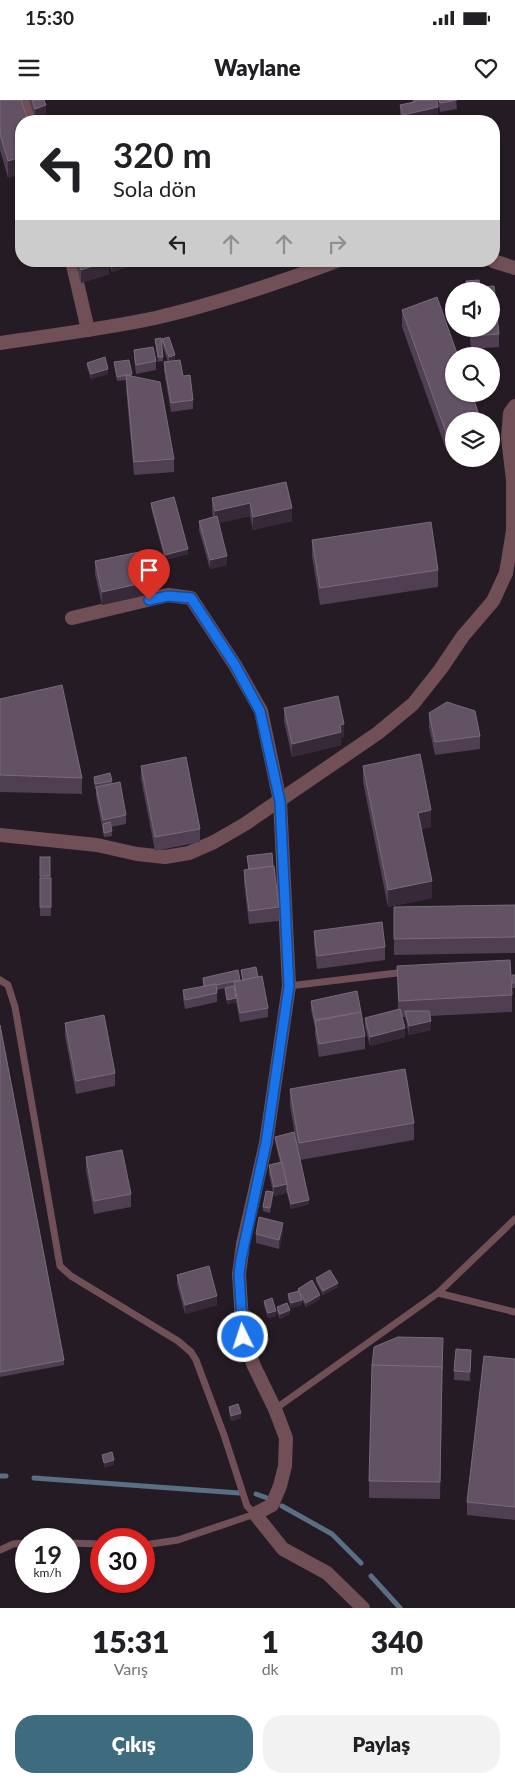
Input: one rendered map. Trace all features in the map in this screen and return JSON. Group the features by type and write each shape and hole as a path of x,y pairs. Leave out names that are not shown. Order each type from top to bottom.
{"street":[{"path":"24,100 28,115"},
{"path":"500,263 515,268"},
{"path":"73,267 88,330"},
{"path":"0,343 88,330 156,317 234,296 319,267"},
{"path":"0,835 98,845 137,854 165,857 189,854 245,824 280,801 378,733 413,704 440,670 463,636 493,601 506,573 513,531 512,480 508,438 510,413 515,406"},
{"path":"72,618 168,596 191,598 235,665 260,711 280,801 289,986 266,1143 243,1244 239,1274 243,1337 286,1438 285,1466 272,1506 255,1514 283,1549 327,1572 363,1608"}],"lane":[{"path":"289,986 413,971"},
{"path":"0,980 8,985 15,1007 60,1266 66,1272 178,1341 191,1352 196,1360 224,1435 247,1506 255,1514 178,1540 155,1543"},
{"path":"275,1409 438,1293 515,1219"},
{"path":"438,1293 515,1312"},
{"path":"0,1550 15,1544"}],"building":[{"path":"0,100 21,100 26,115 15,115 15,159 8,161 0,134"},
{"path":"32,100 44,100 46,105 35,109"},
{"path":"414,100 437,100 438,107 403,115 400,105 414,102"},
{"path":"439,100 457,100 440,103"},
{"path":"479,280 479,282 466,282"},
{"path":"437,297 445,319 445,337 451,337 455,347 445,347 445,402 475,402 478,412 445,412 445,429 402,310"},
{"path":"169,337 175,355 169,357 162,339"},
{"path":"161,338 163,357 158,357 155,339"},
{"path":"153,347 156,361 136,365 134,350"},
{"path":"105,357 108,369 91,374 87,363"},
{"path":"129,360 132,374 117,377 114,362"},
{"path":"180,360 183,376 190,375 193,400 171,403 164,362"},
{"path":"126,375 160,382 174,459 134,462"},
{"path":"286,482 292,508 253,517 250,503 215,511 212,498"},
{"path":"174,497 188,549 165,555 151,503"},
{"path":"217,516 227,556 210,560 199,521"},
{"path":"431,522 438,570 320,588 312,540"},
{"path":"149,550 156,580 102,592 95,561"},
{"path":"62,685 82,778 0,775 0,699"},
{"path":"338,696 344,724 340,725 341,732 292,744 284,708"},
{"path":"447,702 475,711 480,736 435,742 429,713"},
{"path":"420,754 431,810 418,813 432,881 388,890 363,766"},
{"path":"186,757 200,829 155,837 141,766"},
{"path":"110,773 112,781 95,784 94,777"},
{"path":"120,782 126,815 103,820 96,787"},
{"path":"110,822 112,831 104,833 103,824"},
{"path":"272,853 273,866 249,869 247,856"},
{"path":"40,857 50,857 50,876 40,876"},
{"path":"274,866 279,907 249,911 244,870"},
{"path":"40,878 51,878 51,907 40,907"},
{"path":"515,905 515,937 394,939 394,907"},
{"path":"382,922 385,947 317,956 314,931"},
{"path":"510,960 512,995 399,1001 397,966"},
{"path":"256,967 258,977 243,980 241,970"},
{"path":"238,970 240,980 204,986 203,978"},
{"path":"512,975 515,975 515,983 512,983"},
{"path":"262,976 268,1008 240,1013 234,982"},
{"path":"216,984 217,993 185,1000 183,990"},
{"path":"234,986 236,998 227,1000 225,988"},
{"path":"357,991 361,1012 315,1020 311,1001"},
{"path":"400,1009 405,1028 370,1037 365,1018"},
{"path":"405,1011 429,1011 431,1021 409,1026"},
{"path":"361,1012 365,1036 319,1044 315,1021"},
{"path":"104,1015 115,1073 76,1081 65,1023"},
{"path":"0,1025 64,1360 0,1372"},
{"path":"405,1069 414,1123 299,1143 290,1089"},
{"path":"294,1132 309,1200 291,1204 275,1137"},
{"path":"122,1150 131,1194 94,1201 86,1157"},
{"path":"282,1162 287,1184 274,1187 269,1165"},
{"path":"266,1191 273,1192 270,1208 263,1207"},
{"path":"259,1217 283,1223 279,1240 256,1234"},
{"path":"209,1266 217,1296 185,1305 177,1275"},
{"path":"330,1270 338,1283 323,1291 316,1278"},
{"path":"312,1280 320,1295 306,1303 298,1289"},
{"path":"299,1291 302,1300 291,1303 288,1294"},
{"path":"272,1298 276,1311 268,1313 264,1301"},
{"path":"287,1303 290,1310 280,1314 277,1307"},
{"path":"398,1337 443,1338 442,1370 442,1367 372,1365 374,1347"},
{"path":"456,1349 471,1350 470,1372 454,1371"},
{"path":"484,1356 515,1359 515,1507 467,1502"},
{"path":"372,1365 442,1367 440,1482 369,1481"},
{"path":"238,1404 241,1413 231,1416 229,1407"},
{"path":"112,1452 114,1460 104,1463 102,1455"}],"waterway":[{"path":"0,1476 6,1476"},
{"path":"34,1478 239,1493"},
{"path":"256,1494 270,1499"},
{"path":"282,1506 332,1534 361,1563"},
{"path":"371,1576 400,1608"}],"route":[{"path":"149,600 168,596 191,598 235,665 260,711 280,801 289,986 266,1143 253,1207 243,1244 239,1274 243,1337"}]}
